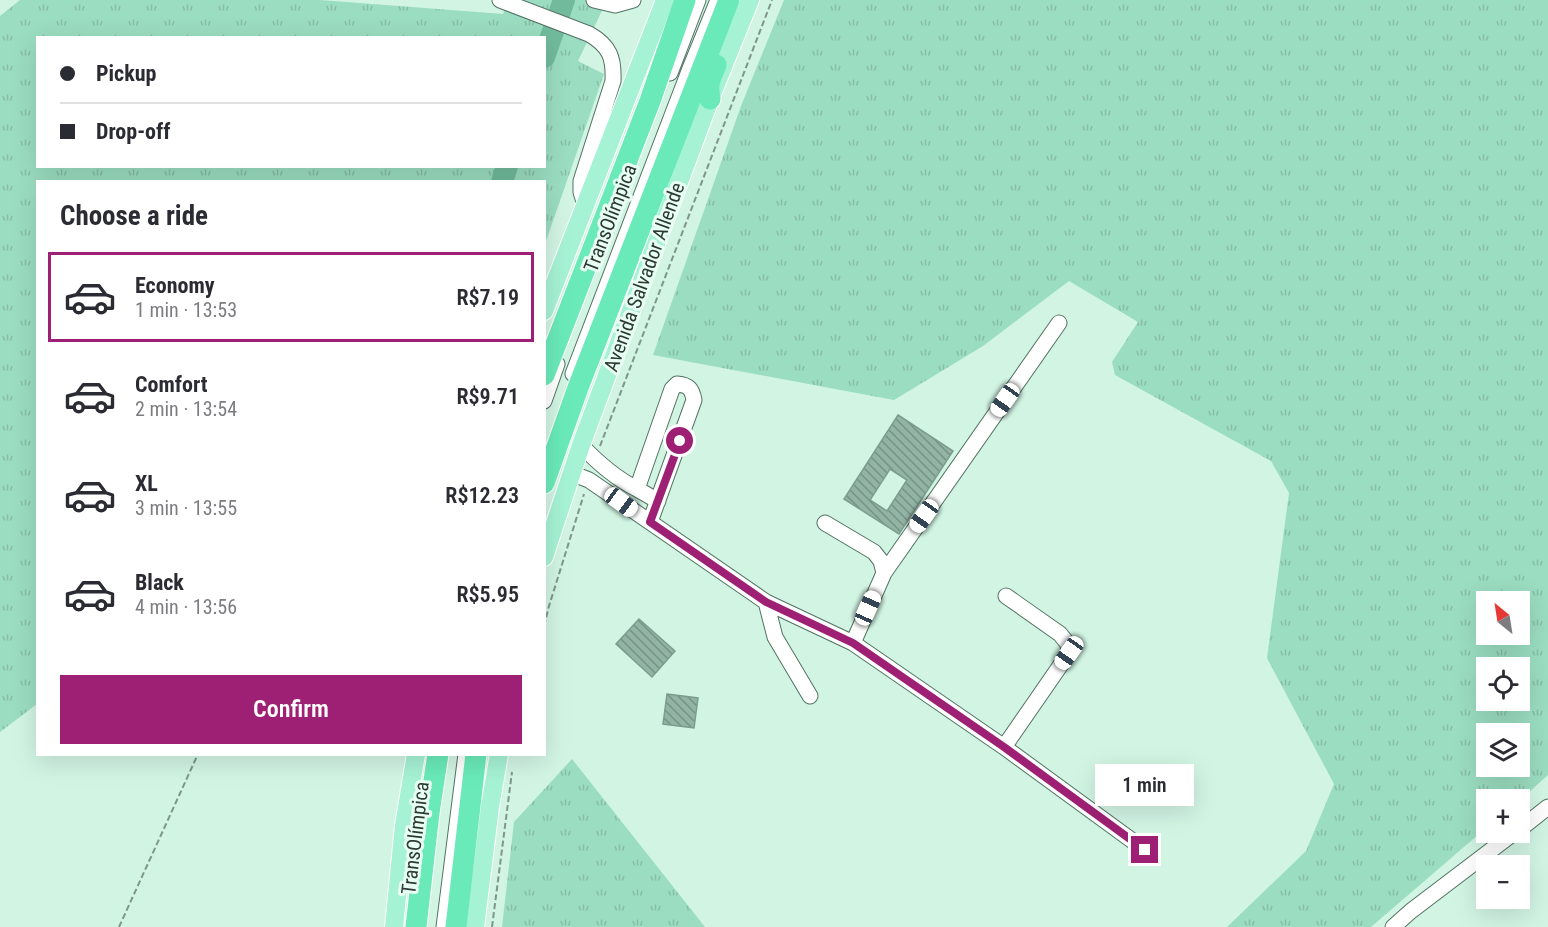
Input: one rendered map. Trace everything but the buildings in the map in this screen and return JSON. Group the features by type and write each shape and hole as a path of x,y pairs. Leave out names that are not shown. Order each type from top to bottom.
{"highway":[{"path":"546,370 650,101 685,0"},
{"name":"Avenida Salvador Allende","path":"546,477 579,385 729,0"},
{"path":"710,99 709,82 742,0"},
{"path":"416,927 438,756"},
{"path":"456,927 472,758"},
{"path":"468,927 479,780 472,758"},
{"path":"404,927 422,823 429,813"}],"main road":[{"path":"546,306 665,0"},
{"name":"Avenida Salvador Allende","path":"546,551 581,446 710,99 750,0"},
{"path":"394,927 404,825 416,756"},
{"path":"475,927 499,756"}],"street":[{"path":"500,0 594,37 602,42 611,57 613,81 581,181 581,192 585,205"},
{"path":"601,2 615,5 633,0"},
{"name":"TransOlímpica","path":"546,395 698,0"},
{"name":"TransOlímpica","path":"546,447 583,344 718,0"},
{"path":"853,643 884,573 1059,322"},
{"path":"637,489 672,389 677,384 686,384 693,392 694,400 650,522"},
{"path":"581,446 597,463 658,501"},
{"path":"571,473 589,480 766,602 853,643 1004,747 1145,850"},
{"path":"825,523 874,552 882,561 884,573"},
{"path":"1004,747 1069,653 1068,644 1060,634 1006,596"},
{"path":"766,602 775,637 810,696"},
{"name":"TransOlímpica","path":"425,927 448,756"},
{"name":"TransOlímpica","path":"444,927 450,872 472,758"},
{"path":"1530,821 1548,807"},
{"path":"1392,927 1501,843"}],"path":[{"path":"597,463 602,442 772,0"},
{"path":"546,618 589,480"},
{"path":"119,927 197,756"},
{"path":"492,927 513,766"}],"green space":[{"path":"20,0 320,0 503,14 508,0 607,0 578,61 604,74 546,241 546,180 36,180 36,705 0,732 0,16"},
{"path":"784,0 1548,0 1548,775 1530,791 1530,789 1476,789 1476,837 1371,927 1227,927 1306,851 1334,784 1267,658 1289,493 1271,461 1115,375 1112,362 1138,322 1069,281 983,346 894,400 653,355 741,106"},
{"path":"572,759 705,927 502,927 514,822"}],"waterway":[{"path":"546,51 564,0"},
{"path":"503,180 506,168"}],"route":[{"path":"680,441 650,522 766,602 853,643 1004,747 1145,850"}]}
